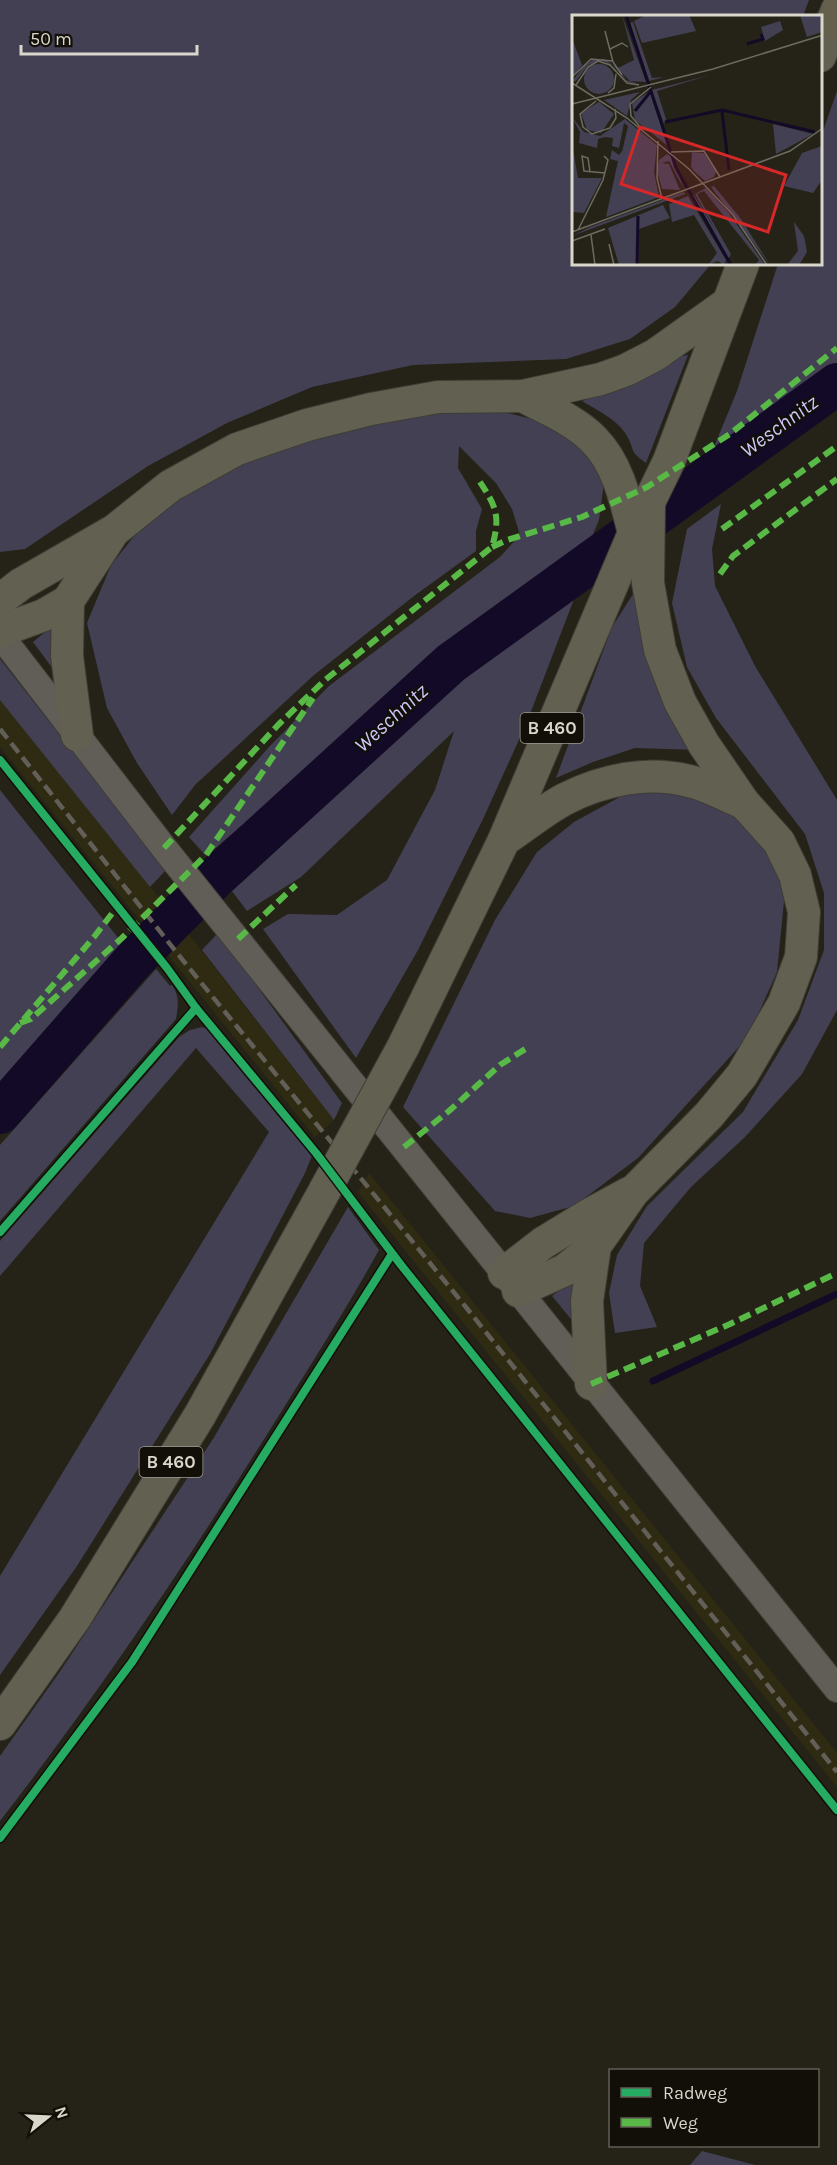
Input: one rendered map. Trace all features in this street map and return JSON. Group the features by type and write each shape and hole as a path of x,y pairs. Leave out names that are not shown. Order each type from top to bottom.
{"main road":[{"path":"822,51 836,15"},
{"name":"B 460","path":"0,1724 75,1618 194,1425 403,1047 504,840 600,615 634,534 636,497 669,461 742,266"},
{"path":"0,600 21,584 115,530 170,486 237,449 307,425 371,409 438,397 523,396 601,379 626,370 655,355 729,303"},
{"path":"511,1282 566,1270 595,1246 633,1192 709,1115 742,1075 784,1003 801,957 804,912 795,875 779,842 744,803 703,743 680,702 660,650 636,497 595,440 578,426 523,396"},
{"path":"0,633 44,615 68,601 115,530"},
{"path":"68,601 68,656 77,735"},
{"path":"504,840 564,799 601,784 633,777 662,776 690,781 744,803"},
{"path":"511,1282 543,1243 592,1213 633,1192"},
{"path":"591,1384 587,1301 595,1246"}],"street":[{"path":"0,633 181,868 837,1689"}],"shaded area":[{"path":"0,0 809,0 803,15 572,15 572,266 709,266 675,307 630,339 566,359 413,365 312,387 227,423 148,466 25,549 0,552"},
{"path":"837,91 837,369 707,464 737,391 777,266 822,266 822,134"},
{"path":"688,355 646,463 634,453 627,436 618,425 582,401 615,389 670,358"},
{"path":"484,407 551,424 586,441 605,475 599,520 583,558 538,582 423,672 206,856 189,837 269,747 329,686 500,557 520,535 512,509 496,483 459,446 458,468 482,509 476,531 476,551 414,596 314,675 195,785 172,815 137,763 107,708 87,623 111,565 155,510 255,457 331,424"},
{"path":"721,504 712,549 715,586 755,666 837,800 837,1010 802,1074 745,1137 691,1187 644,1243 640,1286 657,1327 615,1333 609,1293 617,1255 647,1206 743,1112 798,1020 824,950 824,893 805,834 716,718 687,667 672,603 687,529"},
{"path":"635,591 699,750 635,748 593,762 556,778 612,627"},
{"path":"574,599 527,722 483,819 418,950 356,1058 263,929 288,914 337,915 387,880 435,790 454,731 301,877 247,911 232,891 429,706 487,660"},
{"path":"56,623 53,669 33,642"},
{"path":"0,659 166,870 150,887 0,700"},
{"path":"0,700 334,1120 315,1137 0,747"},
{"path":"675,785 732,808 764,847 785,891 777,972 748,1037 638,1158 574,1206 530,1218 495,1211 403,1107 495,920 537,852 574,822 629,792"},
{"path":"0,790 127,949 0,1095"},
{"path":"218,933 342,1103 334,1120 202,950"},
{"path":"156,969 170,986 172,985 176,994 178,1006 176,1019 0,1221 0,1145"},
{"path":"202,1027 215,1032 313,1153 305,1173 210,1354 77,1566 0,1675 0,1576 269,1132 196,1048 0,1276 0,1241 179,1037 190,1030"},
{"path":"369,1173 837,1753 837,1787 358,1192"},
{"path":"348,1207 379,1250 366,1274 266,1436 171,1583 70,1727 0,1821 0,1756 61,1670 213,1439"},
{"path":"581,1274 580,1330 552,1296"},
{"path":"702,2151 755,2165 690,2165"}],"waterway":[{"name":"Weschnitz","path":"0,1113 133,961 215,878 451,663 837,384"},
{"path":"653,1381 837,1294"}],"railway":[{"path":"0,729 181,958 465,1306 837,1772"}],"marked path":[{"path":"492,547 507,540 582,517 647,487 730,434 837,348"},
{"path":"722,529 837,446"},
{"path":"164,848 279,724 325,680 492,547 496,527 495,511 478,479"},
{"path":"720,574 733,556 837,479"},
{"path":"20,1023 31,1019 122,938 206,855 313,698"},
{"path":"238,939 296,885"},
{"path":"0,1047 117,907"},
{"path":"404,1147 449,1111 500,1065 530,1046"},
{"path":"591,1384 730,1324 837,1273"}],"cycle path":[{"path":"0,760 167,968 196,1008 316,1153 401,1265 837,1810"},
{"path":"0,1232 196,1008"},
{"path":"0,1838 132,1662 392,1254"}]}
